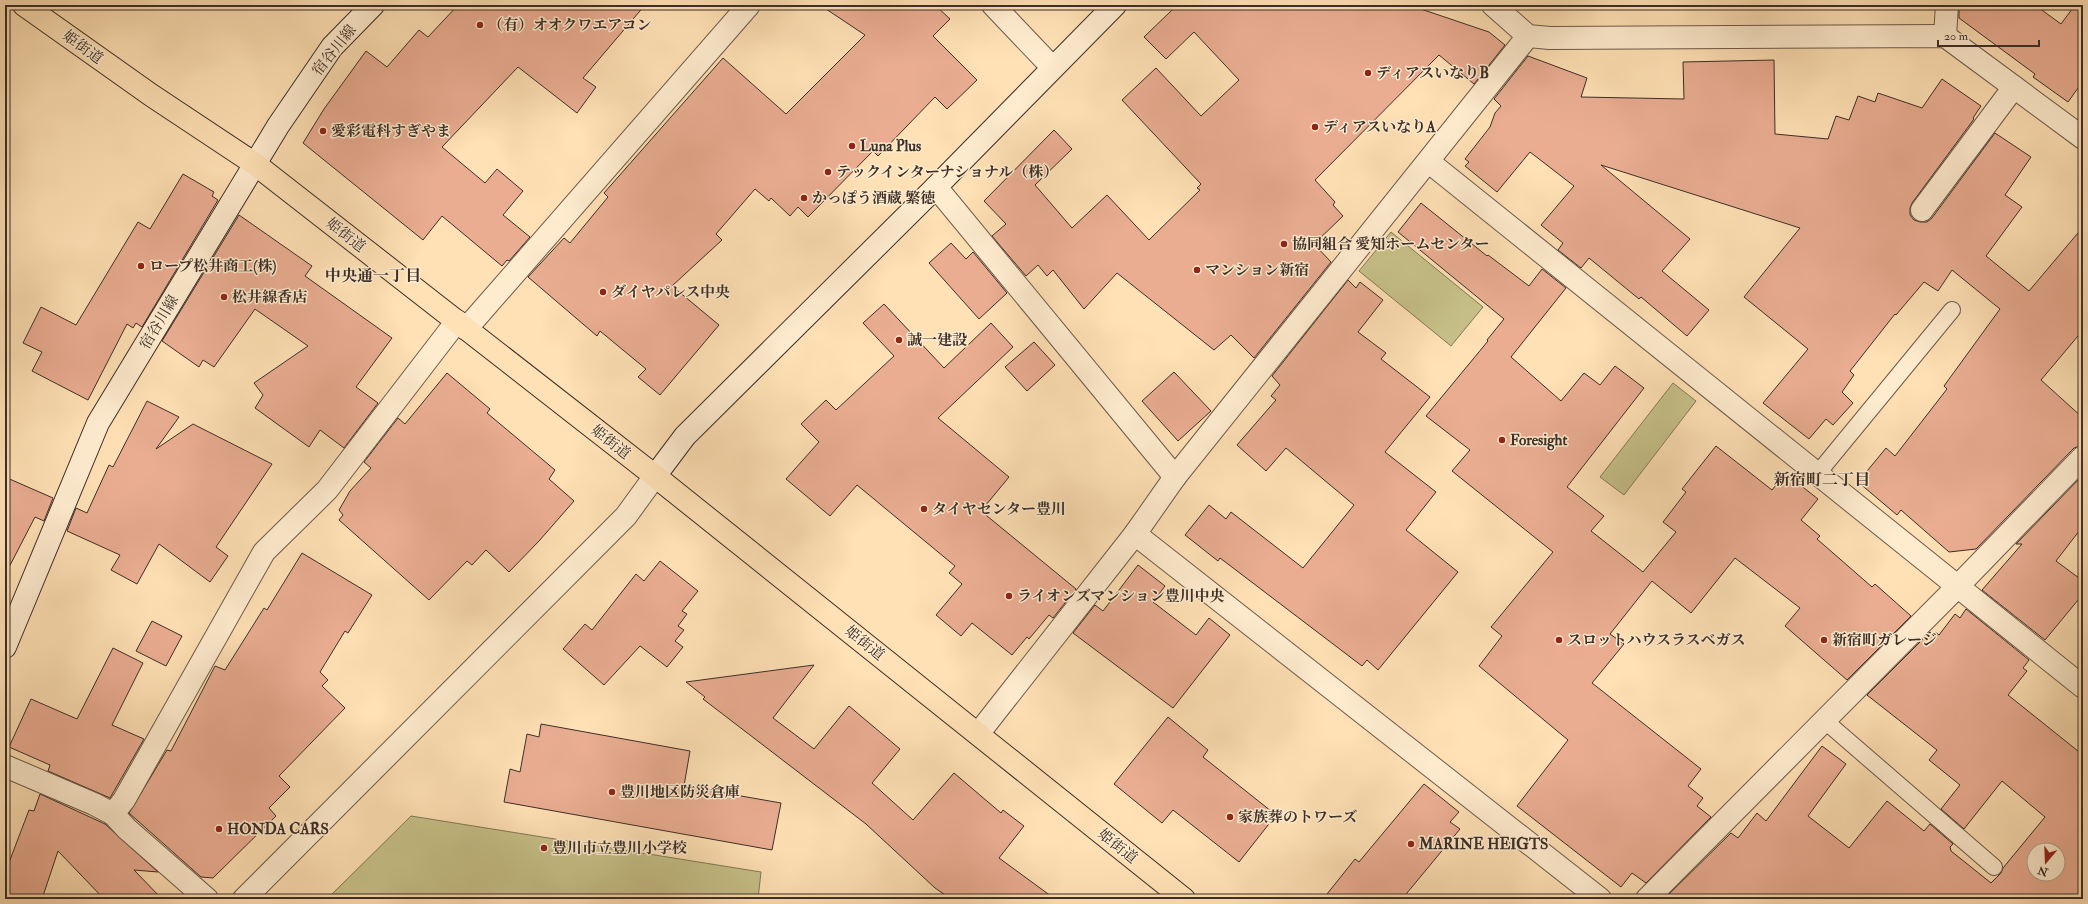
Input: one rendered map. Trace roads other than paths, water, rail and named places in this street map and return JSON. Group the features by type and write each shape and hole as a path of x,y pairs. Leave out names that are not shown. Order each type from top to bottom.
{"main road":[{"name":"姫街道","path":"24,5 151,95 255,164 655,476 1184,899"}],"street":[{"name":"宿谷川線","path":"5,646 98,424 278,126 332,47 373,5"},
{"path":"113,814 124,800 264,552 327,490 461,325 749,5"},
{"path":"993,5 1052,67"},
{"path":"244,899 626,516 685,436 936,187 1052,67 1115,5"},
{"path":"1493,5 1528,36 1550,38 1945,36 2083,138"},
{"path":"1945,36 1947,5"},
{"path":"978,734 1135,534 1176,478 1528,36"},
{"path":"1922,210 2014,87"},
{"path":"1429,162 2083,687"},
{"path":"936,187 1176,478"},
{"path":"1647,899 1957,587 2083,457"},
{"path":"1135,534 1600,899"},
{"path":"5,766 94,804 113,814 127,829 207,899"}],"lane":[{"path":"1818,473 1952,310"},
{"path":"1824,720 1994,867"}],"place":[{"name":"（有）オオクワエアコン","path":"480,25"},
{"name":"ディアスいなりB","path":"1368,73"},
{"name":"ディアスいなりA","path":"1315,127"},
{"name":"愛彩電科すぎやま","path":"323,131"},
{"name":"Luna Plus","path":"852,146"},
{"name":"テックインターナショナル（株）","path":"828,172"},
{"name":"かっぽう酒蔵 繁徳","path":"804,198"},
{"name":"協同組合 愛知ホームセンター","path":"1284,244"},
{"name":"ロープ松井商工(株)","path":"141,266"},
{"name":"マンション新宿","path":"1197,270"},
{"name":"ダイヤパレス中央","path":"603,292"},
{"name":"松井線香店","path":"224,297"},
{"name":"誠一建設","path":"899,340"},
{"name":"Foresight","path":"1502,440"},
{"name":"タイヤセンター豊川","path":"924,509"},
{"name":"ライオンズマンション豊川中央","path":"1009,596"},
{"name":"スロットハウスラスベガス","path":"1559,640"},
{"name":"新宿町ガレージ","path":"1824,640"},
{"name":"豊川地区防災倉庫","path":"612,792"},
{"name":"家族葬のトワーズ","path":"1230,817"},
{"name":"HONDA CARS","path":"219,829"},
{"name":"MARINE HEIGTS","path":"1411,844"},
{"name":"豊川市立豊川小学校","path":"544,848"}],"district":[{"name":"中央通一丁目","path":"373,275"},
{"name":"新宿町二丁目","path":"1822,479"}]}
